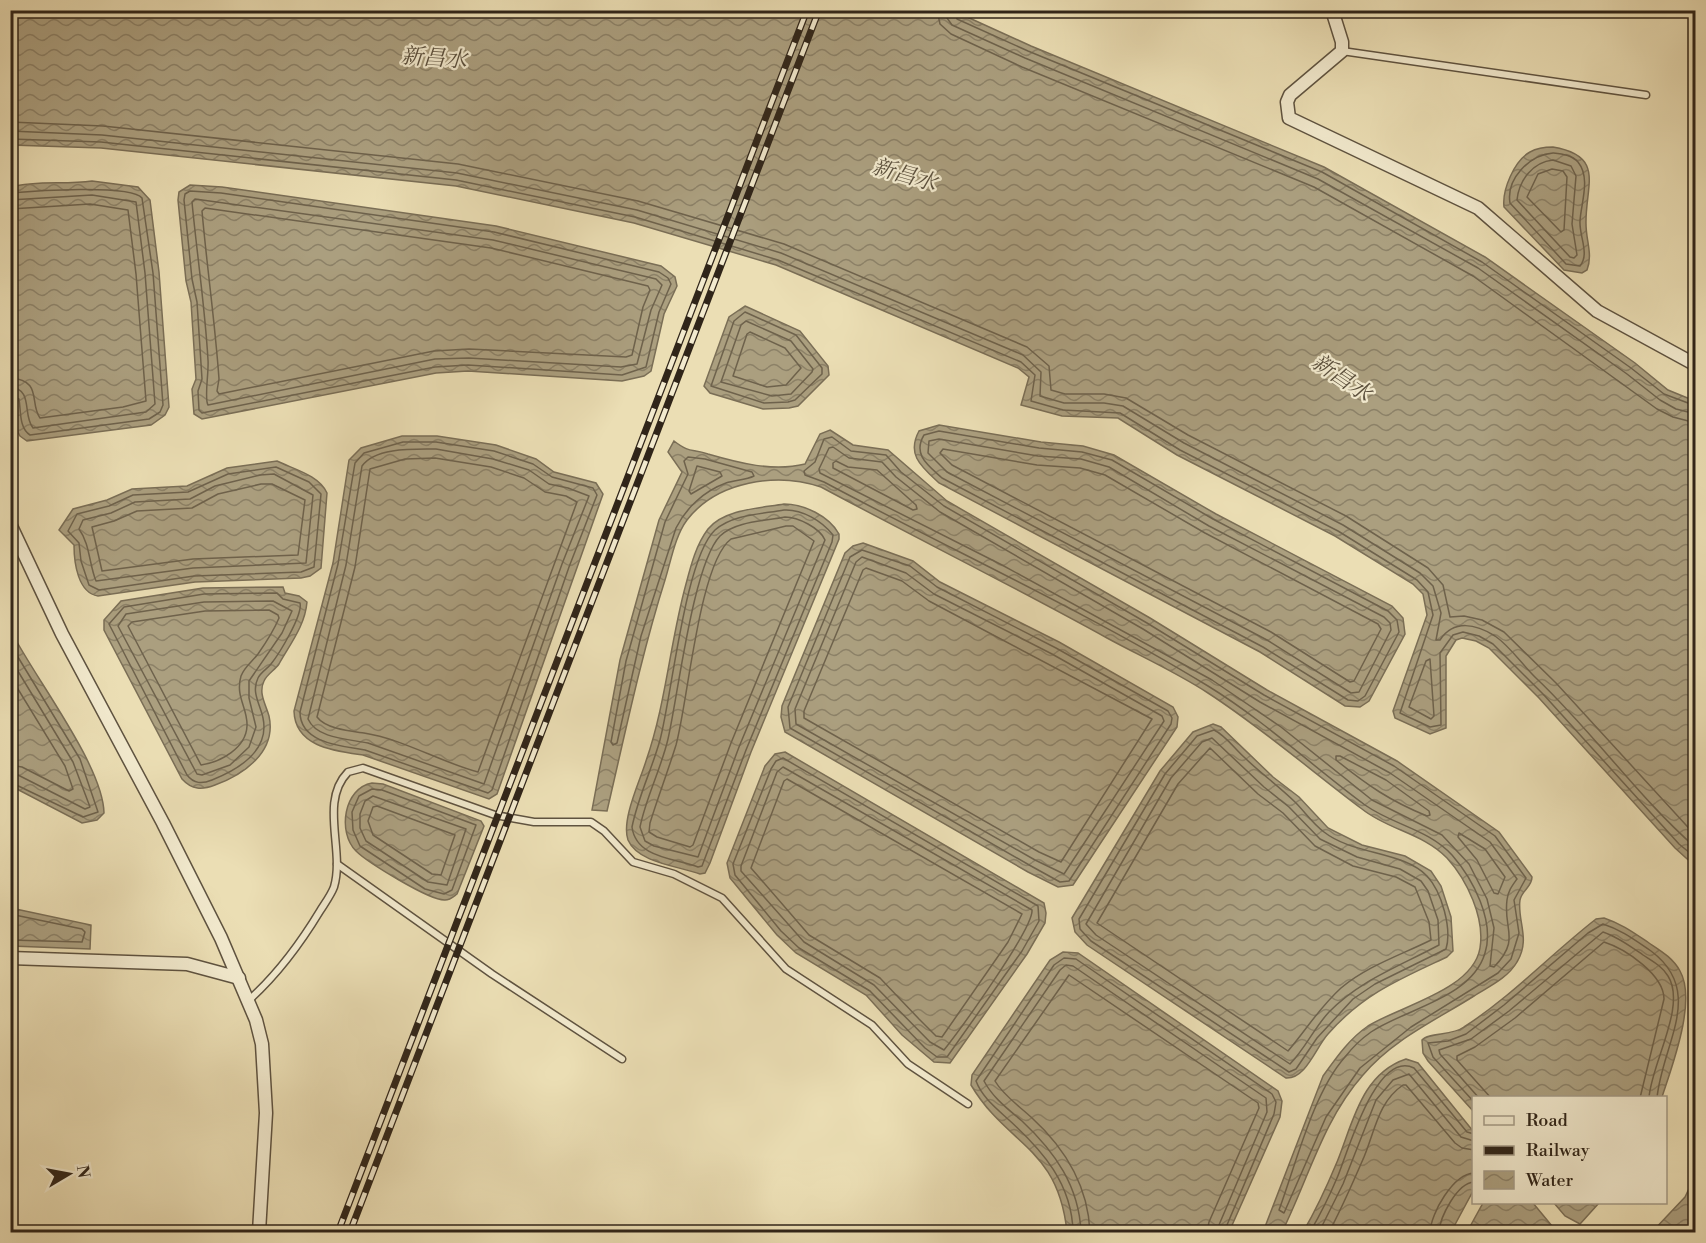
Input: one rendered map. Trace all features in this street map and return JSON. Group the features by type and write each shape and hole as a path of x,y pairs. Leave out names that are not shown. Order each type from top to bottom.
{"street":[{"path":"1332,10 1342,42 1341,51 1290,96 1287,102 1289,118 1479,209 1597,311 1695,365"},
{"path":"10,525 62,634 163,823 249,1000 262,1044 265,1075 265,1149 259,1233"},
{"path":"10,958 187,964 239,978"}],"lane":[{"path":"1341,51 1646,95"},
{"path":"249,1000 271,980 304,937 333,889 337,864 335,794 341,780 353,770 379,772 495,815 534,822 591,822 604,831 633,862 674,874 722,898 786,969 864,1019 909,1064 968,1104"},
{"path":"337,864 492,974 622,1059"}],"water":[{"name":"新昌水","path":"11,11 954,11 1031,46 1324,167 1485,257 1635,363 1668,390 1695,401 1695,866 1675,848 1539,698 1489,648 1476,641 1462,638 1456,640 1446,656 1446,728 1430,734 1395,718 1393,711 1427,615 1423,594 1413,584 1335,536 1177,455 1118,418 1062,416 1021,405 1029,377 1018,368 776,265 634,223 456,186 101,148 11,145"},
{"path":"1553,147 1570,151 1580,157 1589,175 1586,224 1589,264 1587,270 1582,273 1564,270 1504,207 1507,184 1519,162 1533,151"},
{"path":"92,181 138,187 150,200 159,272 169,407 165,415 151,425 27,441 20,436 15,421 12,393 9,318 11,187"},
{"path":"190,185 222,187 496,226 661,266 675,277 677,286 664,314 651,371 644,376 622,381 468,371 436,373 202,419 194,414 192,389 196,379 191,302 186,281 178,200 179,192"},
{"path":"745,306 800,331 828,366 829,375 798,406 763,409 710,393 704,386 729,317"},
{"path":"939,425 1041,442 1083,446 1114,455 1216,514 1392,606 1403,618 1405,634 1369,701 1360,707 1345,706 1260,652 939,483 922,466 914,447 919,431"},
{"path":"830,430 853,445 888,450 947,501 1150,618 1267,690 1397,761 1499,832 1532,877 1520,900 1523,946 1513,968 1497,982 1401,1041 1387,1051 1363,1075 1337,1111 1282,1232 1263,1232 1323,1076 1361,1031 1450,986 1464,975 1474,963 1480,948 1480,924 1468,888 1447,858 1438,850 1372,816 1248,720 1196,685 821,487 786,480 749,483 714,496 687,520 679,533 648,637 607,811 592,810 620,660 659,520 682,472 668,452 674,441 688,449 744,463 781,467 805,464 820,434"},
{"path":"402,436 437,436 496,445 536,459 554,472 596,483 603,494 497,794 489,799 363,755 341,752 318,745 301,732 296,723 294,711 333,563 349,460 361,448"},
{"path":"277,461 312,477 327,493 321,568 310,576 195,582 98,596 91,594 82,583 76,568 74,545 59,530 73,509 107,500 132,489 187,486 227,468"},
{"path":"784,504 800,506 815,512 835,528 839,539 751,752 705,873 700,874 660,863 640,854 633,848 628,840 627,822 632,800 653,739 694,555 708,529 723,517 733,513"},
{"path":"863,543 913,561 940,582 1059,642 1173,707 1178,717 1177,727 1073,885 1058,887 1028,872 785,732 781,717 782,706 845,553 853,546"},
{"path":"283,587 285,593 299,596 307,602 306,611 296,634 279,664 262,685 262,694 269,716 268,741 256,760 226,781 206,788 190,785 182,779 104,630 104,620 121,601 203,588"},
{"path":"11,631 66,721 92,771 101,793 104,813 97,820 82,823 11,786"},
{"path":"1213,724 1221,727 1273,777 1299,797 1328,828 1362,845 1405,856 1431,871 1441,886 1451,917 1453,951 1447,957 1383,989 1355,1008 1328,1034 1305,1068 1293,1077 1286,1078 1087,945 1075,932 1072,918 1160,771 1193,732"},
{"path":"785,752 1044,903 1045,923 1027,954 950,1063 934,1062 902,1035 866,995 796,953 777,935 730,878 727,863 765,766 775,754"},
{"path":"372,783 383,784 481,821 484,826 457,894 453,897 447,900 437,899 413,888 362,856 350,843 345,822 346,812 355,793"},
{"path":"11,908 91,925 90,949 11,946"},
{"path":"1604,918 1617,923 1666,955 1677,966 1685,984 1686,999 1681,1034 1662,1096 1472,1096 1472,1110 1428,1061 1423,1053 1422,1040 1459,1030 1482,1015 1596,919"},
{"path":"1063,952 1078,953 1278,1091 1282,1101 1280,1117 1229,1232 1067,1232 1062,1203 1053,1181 1042,1164 1000,1122 971,1085 972,1075 1050,960"},
{"path":"1406,1059 1418,1063 1472,1130 1472,1193 1451,1232 1303,1232 1325,1189 1361,1102 1378,1076 1391,1066"},
{"path":"1695,1176 1695,1228 1690,1232 1652,1232 1685,1197"},
{"path":"1482,1204 1534,1204 1557,1232 1467,1232"},
{"path":"1555,1204 1598,1204 1580,1224 1565,1216"}],"railway":[{"path":"338,1232 807,10"},
{"path":"350,1232 819,10"}]}
